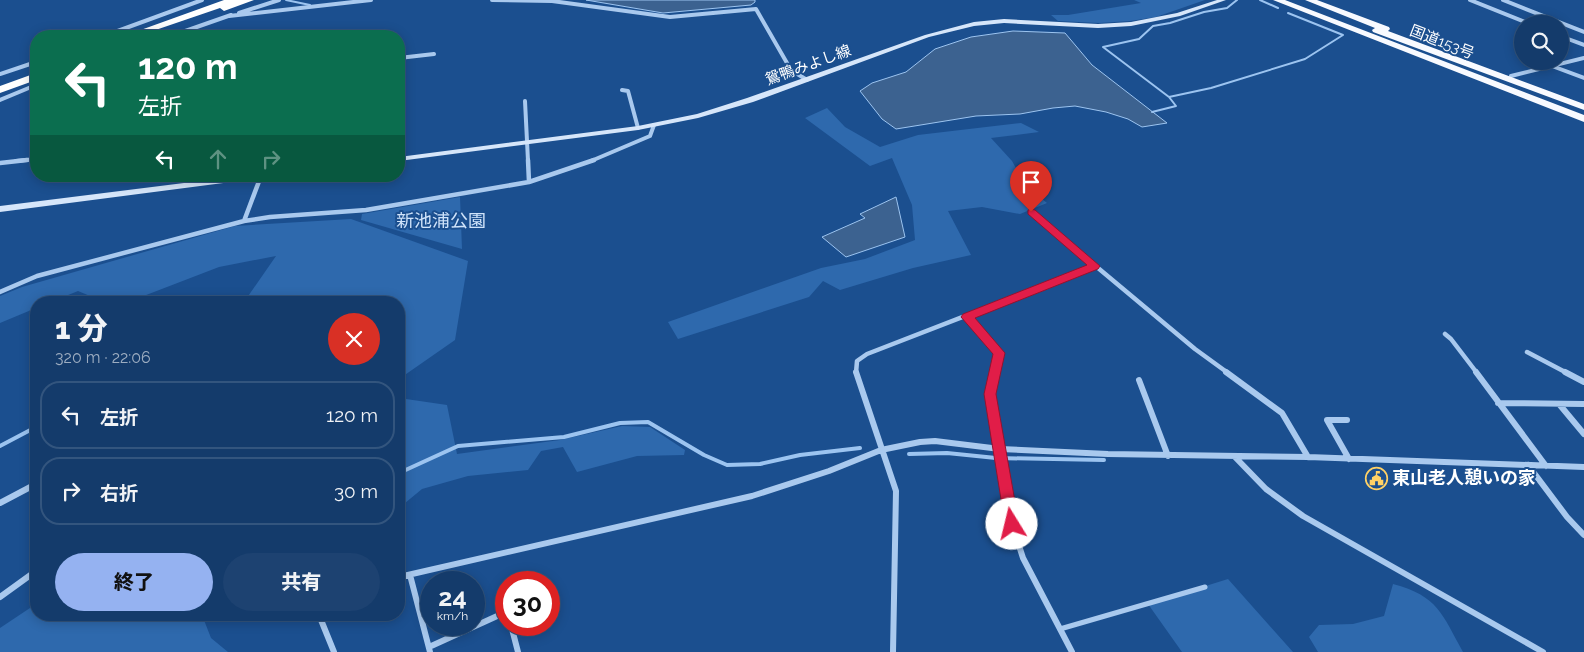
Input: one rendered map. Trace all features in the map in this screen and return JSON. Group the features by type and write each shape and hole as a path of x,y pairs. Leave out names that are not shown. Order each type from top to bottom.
{"highway":[{"path":"146,30 233,0"},
{"path":"163,30 249,0"},
{"path":"1278,0 1584,118"},
{"name":"国道153号","path":"1289,0 1584,106"},
{"name":"国道153号","path":"1298,0 1584,112"},
{"path":"1309,0 1584,102"},
{"path":"0,83 30,72"},
{"path":"0,90 30,78"}],"main road":[{"name":"鴛鴨みよし線","path":"405,158 654,125 725,108 927,36 974,24 1012,21 1098,26 1131,24 1178,15 1223,0"},
{"path":"0,209 214,182"}],"street":[{"path":"120,30 202,0"},
{"path":"188,30 279,0"},
{"path":"229,16 371,0"},
{"path":"492,0 552,1 670,17 756,9 791,70 807,80"},
{"path":"1470,0 1514,18"},
{"path":"1503,0 1584,32"},
{"path":"1569,39 1584,45"},
{"path":"405,57 434,54"},
{"path":"1569,62 1584,58"},
{"path":"0,74 30,64"},
{"path":"1511,76 1536,70"},
{"path":"1563,70 1584,78"},
{"path":"0,100 30,88"},
{"path":"622,90 628,91 638,128"},
{"path":"525,101 529,182"},
{"path":"0,292 37,276 244,222 270,217 366,210 529,182 580,166 650,136 654,125"},
{"path":"0,163 30,160"},
{"path":"244,222 259,182"},
{"path":"1031,212 1195,350 1282,413 1308,457"},
{"path":"893,652 896,490 855,370 857,361 867,354 967,317 1094,266"},
{"path":"967,317 999,353 990,394 1012,524 1023,558 1072,652"},
{"path":"1446,334 1546,466"},
{"path":"1527,352 1584,382"},
{"path":"1139,380 1168,456"},
{"path":"1498,403 1584,404"},
{"path":"1559,404 1584,434"},
{"path":"1347,420 1327,420 1348,459"},
{"path":"405,576 752,496 829,471 881,450 920,442 1000,449 1168,456 1235,458 1308,457 1584,467"},
{"path":"1235,458 1248,474 1282,500 1333,534 1543,652"},
{"path":"1528,465 1567,517 1584,535"},
{"path":"0,503 30,487"},
{"path":"0,597 30,575"},
{"path":"410,575 429,650 495,617"},
{"path":"1060,629 1204,587"},
{"path":"321,621 334,652"},
{"path":"514,636 518,652"}],"green space":[{"path":"1134,0 1205,0 1156,17 1130,21 1099,23 1058,21 1051,15 1068,15 1141,3"},
{"path":"827,108 845,127 880,147 918,135 1021,123 1039,132 991,138 1012,161 1026,186 1047,203 1020,214 982,207 948,211 971,255 913,268 840,290 823,281 809,297 678,339 668,322 821,268 865,259 915,240 912,205 892,158 870,166 805,118"},
{"name":"新池浦公園","path":"460,197 462,249 361,220 362,214"},
{"path":"351,219 468,261 455,340 405,375 405,296 248,296 276,256 219,267 144,296 90,296 78,291 66,296 30,296 30,310 0,323 0,296 22,287 235,226"},
{"path":"405,398 447,405 457,454 560,440 622,426 650,427 685,450 684,455 637,456 577,472 563,447 541,451 528,470 468,476 422,489 405,503"},
{"path":"1228,579 1293,652 1182,652 1148,604"},
{"path":"1393,584 1420,594 1437,608 1450,627 1463,652 1318,652 1309,637 1319,625 1353,624 1384,616"},
{"path":"30,608 30,621 204,621 211,638 228,652 0,652 0,628"}],"shaded area":[{"path":"586,0 755,0 755,2 751,5 663,13"},
{"path":"1013,31 1065,33 1092,65 1167,123 1142,127 1128,119 1106,112 1075,106 1020,114 976,116 896,129 882,119 860,91 872,83 906,72 935,49 971,37"},
{"path":"896,197 905,237 846,257 822,237 865,218 860,214"}],"waterway":[{"path":"286,0 310,5"},
{"path":"1169,97 1103,47 1139,39 1153,26 1170,23 1204,12 1227,8 1237,0"},
{"path":"1260,0 1278,8"},
{"path":"1169,97 1211,88 1305,59 1343,35 1288,13"},
{"path":"1152,112 1176,106 1169,97"},
{"path":"405,470 458,446 564,437 620,423 648,422 704,455 727,465 760,464 800,455 860,448"},
{"path":"0,446 30,430"},
{"path":"909,454 947,453 996,458 1104,460"}],"place":[{"name":"東山老人憩いの家","path":"1376,478"}],"route":[{"path":"1012,524 990,394 999,353 967,317 1094,266 1031,212"}]}
